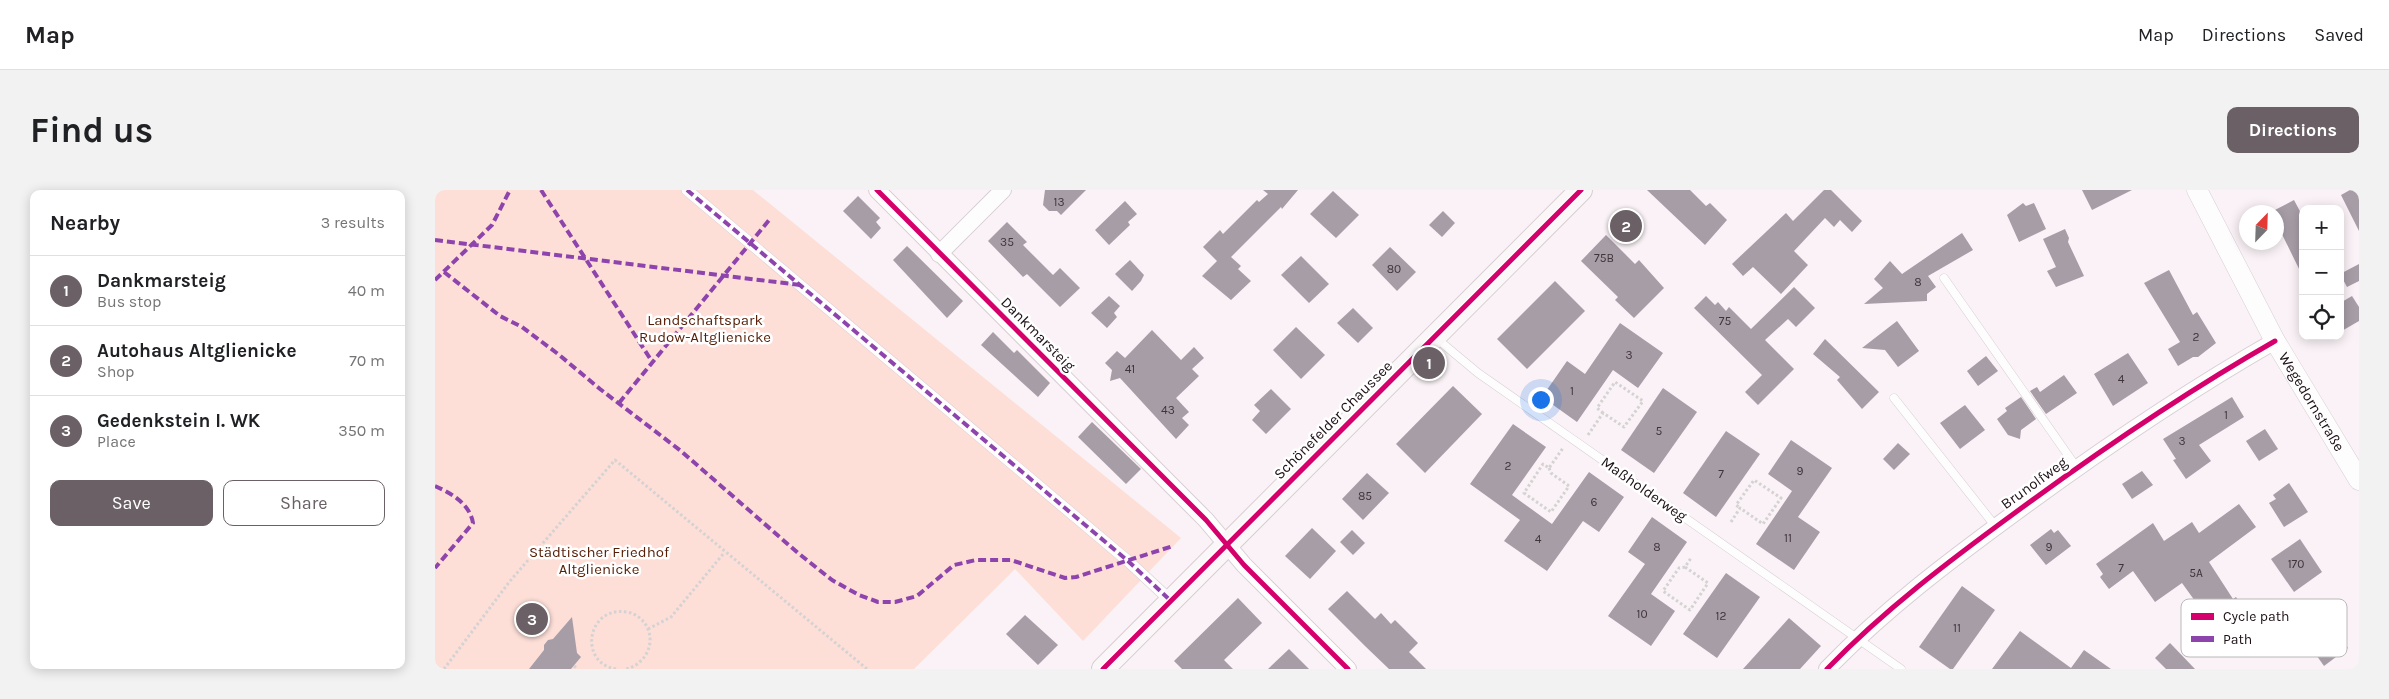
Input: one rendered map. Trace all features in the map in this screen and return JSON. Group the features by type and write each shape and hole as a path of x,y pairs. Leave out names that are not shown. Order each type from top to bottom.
{"main road":[{"name":"Schönefelder Chaussee","path":"1103,669 1581,190"}],"street":[{"path":"687,190 1171,601"},
{"name":"Dankmarsteig","path":"877,190 1210,524 1225,545 1348,669"},
{"path":"939,254 1003,190"},
{"name":"Wegedornstraße","path":"2197,190 2275,342 2359,480"},
{"name":"Brunolfweg","path":"1827,669 1856,638 1885,612 1995,527 2167,406 2275,342"}],"lane":[{"path":"1944,278 2077,468"},
{"name":"Maßholderweg","path":"1435,337 1478,373 1901,669"},
{"path":"1893,398 1995,527"}],"path":[{"path":"1615,382 1643,401 1624,427 1603,413 1597,408 1615,382"},
{"path":"1581,445 1603,413"},
{"path":"1549,468 1570,437"},
{"path":"444,669 510,581 615,460 724,553 867,669"},
{"path":"1543,464 1549,468 1551,472 1569,486 1551,512 1523,493 1543,464"},
{"path":"1754,480 1781,498 1763,524 1740,508 1736,505 1754,480"},
{"path":"1731,522 1740,508"},
{"path":"648,629 671,617 724,553"},
{"path":"1685,567 1708,583 1690,610 1663,592 1679,568 1685,567 1691,558"},
{"path":"616,669 611,669 595,656 591,644 592,632 598,622 607,614 619,610 631,612 641,619 648,629 651,641 648,652 641,662 626,669"},
{"path":"574,666 578,669"}],"green space":[{"name":"Landschaftspark Rudow-Altglienicke","path":"435,190 753,190 1181,538 1083,641 1015,569 914,669 435,669"}],"building":[{"path":"1045,190 1086,190 1061,215 1057,211 1049,211 1043,205"},
{"path":"1263,190 1298,190 1282,209 1281,207 1231,257 1241,266 1238,269 1251,281 1231,300 1202,276 1217,261 1203,247 1220,230 1223,234 1257,200 1259,202 1268,194"},
{"path":"1647,190 1690,190 1706,206 1710,203 1727,220 1705,245"},
{"path":"1824,190 1831,190 1862,221 1852,232 1840,220 1834,227 1825,218 1794,251 1808,265 1781,294 1753,267 1743,276 1732,264 1786,213 1793,221"},
{"path":"2082,190 2132,190 2092,210"},
{"path":"2350,190 2359,190 2359,231 2341,195"},
{"path":"1333,191 1359,215 1336,238 1310,214"},
{"path":"858,196 880,218 876,222 881,228 871,239 843,211"},
{"path":"2294,200 2299,209 2299,269 2284,238 2284,205"},
{"path":"1125,201 1137,214 1128,222 1130,225 1109,245 1095,230"},
{"path":"2023,203 2026,206 2034,203 2046,229 2019,242 2007,215"},
{"path":"1443,211 1455,223 1442,237 1429,225"},
{"path":"1007,222 1027,242 1023,245 1053,275 1060,268 1080,288 1060,307 1027,274 1023,277 988,241"},
{"path":"2065,229 2069,238 2068,242 2084,276 2056,287 2047,271 2056,267 2043,239"},
{"path":"1962,233 1973,250 1928,276 1936,287 1927,294 1927,301 1864,304 1883,288 1874,279 1890,261 1902,274"},
{"path":"1606,235 1635,264 1639,260 1664,288 1634,318 1615,300 1618,297 1581,261"},
{"path":"907,246 963,301 947,318 893,260"},
{"path":"1390,247 1416,272 1397,291 1372,265"},
{"path":"1301,256 1329,284 1309,303 1281,275"},
{"path":"1130,260 1144,275 1132,291 1115,274"},
{"path":"2359,264 2359,281 2347,287 2344,281 2344,272"},
{"path":"2169,270 2193,315 2197,312 2216,343 2198,357 2193,357 2178,366 2168,349 2180,342 2144,283"},
{"path":"1555,281 1585,311 1527,369 1497,339"},
{"path":"1794,287 1815,308 1796,327 1788,319 1765,340 1794,369 1758,405 1745,392 1762,375 1694,308 1706,296 1715,305 1718,302 1726,311 1729,307 1751,329"},
{"path":"1109,296 1120,306 1114,313 1117,317 1107,328 1091,313"},
{"path":"2352,296 2359,307 2359,321 2344,330 2344,301"},
{"path":"1353,308 1373,328 1358,343 1337,323"},
{"path":"1897,321 1919,351 1898,367 1885,350 1862,348"},
{"path":"1620,323 1663,353 1638,388 1613,370 1577,422 1542,397 1567,361 1585,374"},
{"path":"1296,327 1325,355 1301,379 1273,350"},
{"path":"1152,330 1181,360 1194,347 1204,358 1192,369 1199,376 1176,398 1189,412 1182,418 1189,425 1176,439 1120,378 1110,381 1112,370 1105,363 1117,351 1125,358"},
{"path":"993,332 1014,353 1017,350 1050,383 1038,397 981,345"},
{"path":"1825,339 1879,392 1862,409 1837,380 1840,377 1813,354"},
{"path":"2128,353 2148,383 2113,406 2094,374"},
{"path":"1986,356 1998,371 1978,386 1967,371"},
{"path":"2064,375 2077,393 2046,414 2030,391 2037,387 2040,392"},
{"path":"1453,386 1482,414 1425,473 1396,444"},
{"path":"1663,388 1697,412 1654,473 1621,450"},
{"path":"1271,389 1291,409 1266,434 1252,420 1260,411 1254,405"},
{"path":"2021,397 2036,419 2021,430 2020,439 2008,435 1997,419 2007,411 2005,408"},
{"path":"2232,397 2244,417 2199,445 2211,461 2186,479 2173,460 2176,459 2163,439"},
{"path":"1965,405 1985,430 1960,449 1940,423"},
{"path":"1092,422 1141,469 1126,484 1078,437"},
{"path":"1513,424 1546,447 1512,495 1552,524 1589,472 1624,497 1599,532 1583,521 1547,571 1504,541 1520,520 1470,484"},
{"path":"2265,429 2278,449 2259,461 2246,441"},
{"path":"1726,431 1760,454 1716,517 1683,493"},
{"path":"1791,440 1832,468 1798,517 1820,532 1794,570 1756,544 1792,491 1768,474"},
{"path":"1898,443 1910,454 1894,470 1883,459"},
{"path":"2142,471 2153,485 2132,499 2122,484"},
{"path":"1367,473 1389,493 1363,520 1342,499"},
{"path":"2289,483 2308,512 2284,527 2269,503 2276,499 2273,495"},
{"path":"2239,504 2256,527 2209,562 2233,599 2194,599 2182,583 2155,602 2133,571 2109,589 2100,577 2103,574 2096,564 2153,523 2164,541 2192,522 2199,533"},
{"path":"1652,517 1687,542 1651,594 1675,611 1651,646 1608,616 1645,564 1628,552"},
{"path":"1312,528 1336,551 1310,579 1285,556"},
{"path":"2051,529 2054,533 2058,530 2071,546 2046,565 2030,545"},
{"path":"1352,530 1365,543 1353,555 1340,542"},
{"path":"2300,539 2322,572 2294,592 2271,559"},
{"path":"1726,573 1760,597 1717,658 1683,634"},
{"path":"1962,586 1995,610 1953,669 1950,669 1919,647"},
{"path":"1347,591 1375,619 1381,613 1391,624 1395,620 1418,643 1409,652 1426,669 1389,669 1365,646 1328,609"},
{"path":"1238,598 1262,623 1224,660 1233,669 1182,669 1174,661"},
{"path":"1025,615 1058,645 1038,665 1006,634"},
{"path":"572,617 577,653 581,657 571,669 529,669 544,650 544,645 548,640 553,639"},
{"path":"1789,618 1821,646 1800,669 1743,669"},
{"path":"2020,631 2071,668 2084,650 2111,669 1992,669"},
{"path":"2170,643 2181,654 2181,657 2183,657 2195,669 2166,669 2155,658"},
{"path":"1289,649 1309,669 1268,669"},
{"path":"2318,657 2336,657 2324,666"}],"marked path":[{"path":"435,280 492,225 510,190"},
{"path":"541,190 653,363"},
{"path":"687,190 1128,561 1171,601"},
{"path":"619,403 770,219"},
{"path":"435,240 800,285"},
{"path":"444,272 500,316 522,327 558,354 681,451 798,553 832,580 859,595 878,602 895,602 917,596 954,565 976,560 1011,560 1065,578 1076,577 1173,546"},
{"path":"435,486 459,500 468,510 473,523 435,568"}],"cycle path":[{"path":"877,190 1206,520 1244,565 1348,669"},
{"path":"1103,669 1581,190"},
{"path":"1827,669 1894,606 2016,512 2143,423 2275,341"}],"place":[{"name":"Autohaus Altglienicke","path":"1626,226"},
{"name":"Dankmarsteig","path":"1429,363"},
{"name":"Gedenkstein I. WK","path":"532,619"}],"park label":[{"name":"Städtischer Friedhof Altglienicke","path":"599,560"}]}
